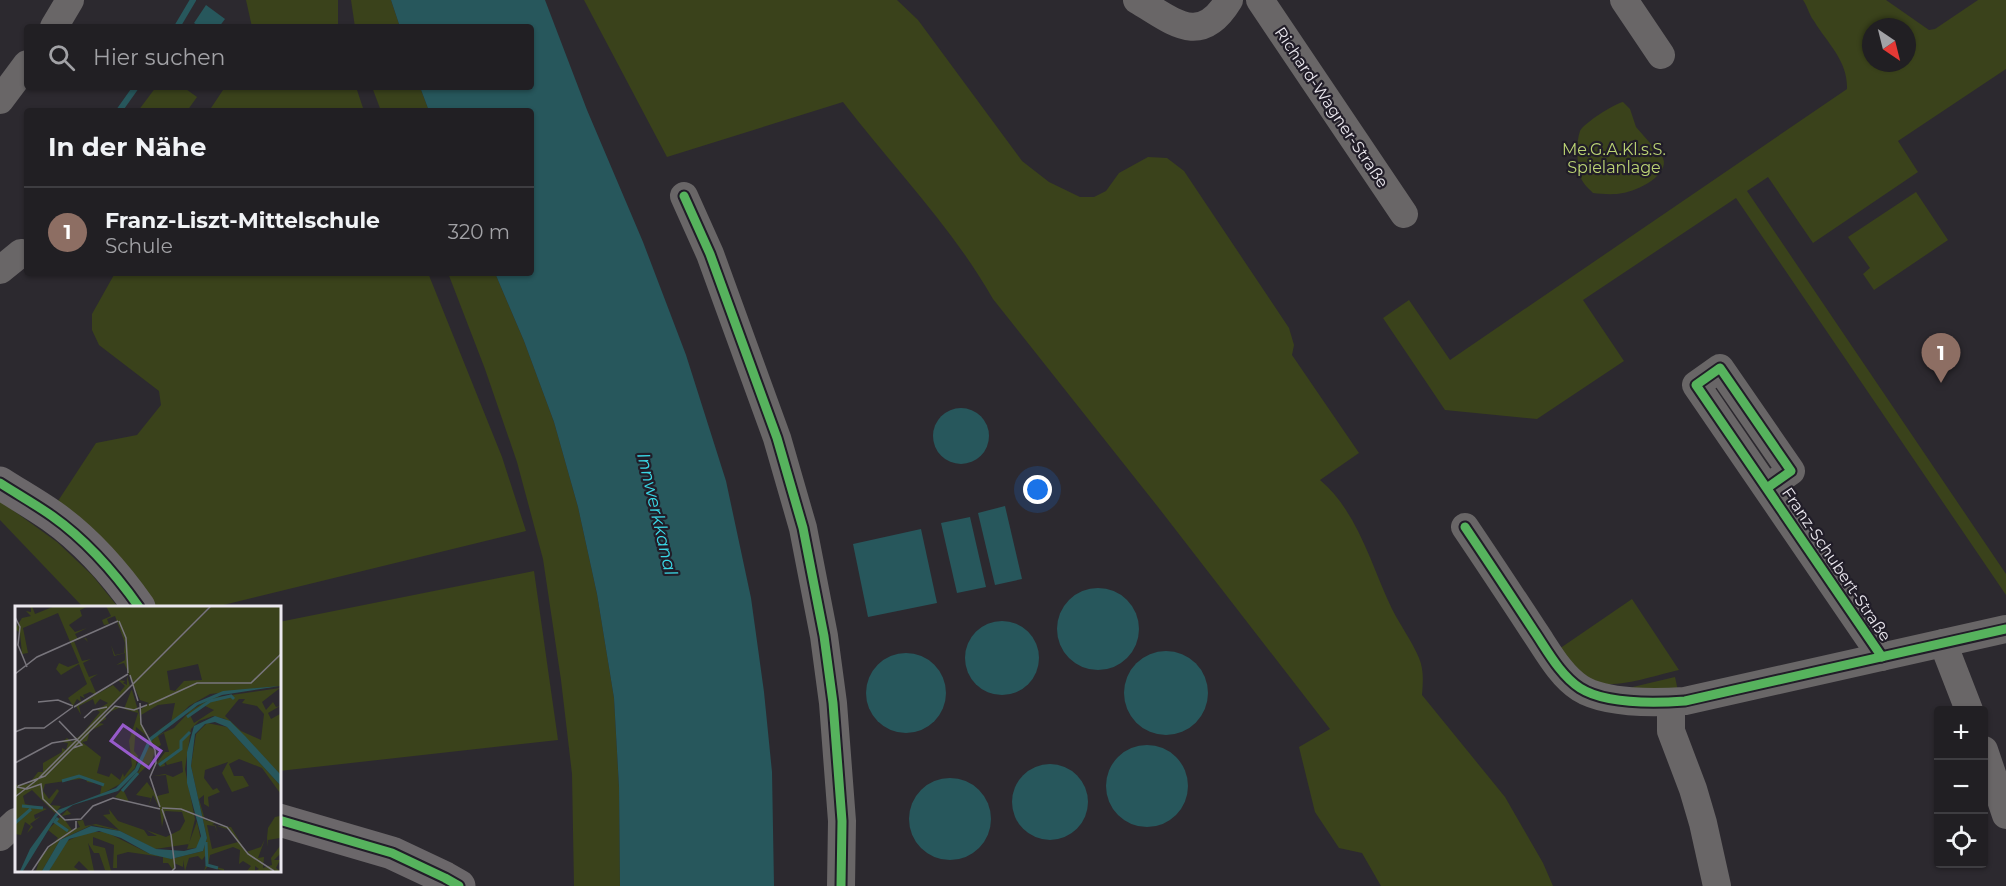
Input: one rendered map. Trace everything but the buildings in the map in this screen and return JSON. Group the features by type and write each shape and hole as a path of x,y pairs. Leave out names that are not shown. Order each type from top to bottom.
{"main road":[{"path":"0,483 52,516 80,540 108,568 138,606"},
{"path":"280,819 392,853 459,886"}],"street":[{"path":"56,24 70,0"},
{"path":"1137,0 1181,25 1191,27 1202,27 1212,21 1228,0"},
{"name":"Richard-Wagner-Straße","path":"1260,0 1404,214"},
{"path":"1624,0 1661,55"},
{"path":"0,100 24,68"},
{"path":"684,196 710,254 773,428 803,528 824,636 833,703 842,821 841,886"},
{"name":"Franz-Schubert-Straße","path":"1767,488 1882,657"},
{"name":"Franz-Schubert-Straße","path":"1465,527 1558,666 1580,688 1611,698 1685,701 2006,629"},
{"path":"1943,643 1967,706"},
{"path":"1671,702 1671,731 1693,789 1717,886"},
{"path":"1987,760 2006,815"},
{"path":"0,837 15,823"}],"green space":[{"path":"246,0 338,0 338,24 251,24"},
{"path":"351,0 391,0 399,24 355,24"},
{"path":"584,0 897,0 918,20 1022,161 1049,182 1080,197 1094,197 1106,191 1119,173 1148,157 1167,158 1184,171 1289,328 1294,345 1292,355 1359,453 1320,480 1333,493 1354,523 1392,609 1416,652 1421,663 1422,695 1505,797 1543,863 1553,886 1381,886 1362,853 1339,848 1315,812 1299,747 1330,729 993,299 941,222 843,102 667,157"},
{"path":"1803,0 1886,0 1912,18 1862,18 1862,72 1916,72 1916,21 1929,30 1935,29 1978,0 2006,0 2006,69 1898,141 1918,172 1813,243 1768,177 1747,191 2006,574 2006,595 1736,198 1583,300 1624,361 1537,419 1445,410 1383,318 1409,300 1450,360 1847,89 1841,61 1812,19"},
{"path":"154,90 187,90 197,97 189,108 140,108"},
{"path":"223,90 357,90 363,108 211,108"},
{"path":"373,90 421,90 428,108 380,108"},
{"name":"Me.G.A.Kl.s.S. Spielanlage","path":"1623,102 1630,109 1636,127 1663,158 1664,164 1662,170 1651,181 1629,192 1593,193 1583,182 1579,169 1577,147 1580,131 1600,114"},
{"path":"1916,192 1948,240 1874,290 1863,274 1870,268 1848,237"},
{"path":"113,276 429,276 502,457 526,531 219,606 154,606 58,501 96,443 137,435 161,405 159,391 99,345 92,330 92,314"},
{"path":"449,276 496,276 524,341 554,422 578,507 597,594 614,698 619,787 620,886 574,886 572,774 543,559 517,462 485,369"},
{"path":"0,501 57,542 92,575 117,606 82,606 0,520"},
{"path":"534,571 558,740 280,771 280,622"},
{"path":"1632,599 1679,670 1620,683 1597,683 1588,680 1576,670 1559,649"},
{"path":"1675,677 1678,691 1620,690"}],"water":[{"name":"Innwerkkanal","path":"391,0 545,0 686,355 726,481 751,598 764,692 772,772 774,886 620,886 619,787 614,698 597,594 578,507 554,422 524,341 496,276 534,276 534,108 428,108 421,90 534,90 534,24 399,24"},
{"path":"206,5 225,19 221,24 194,23"},
{"path":"955,408 967,408 981,416 989,430 987,447 981,456 967,464 955,464 938,452 933,442 933,430 945,413"},
{"path":"1005,506 1022,579 995,585 978,513"},
{"path":"970,517 986,587 957,593 941,523"},
{"path":"921,529 937,603 868,617 853,544"},
{"path":"1098,588 1114,591 1127,600 1136,613 1139,629 1136,645 1127,658 1114,667 1098,670 1082,667 1069,658 1060,645 1057,629 1060,613 1069,600 1082,591"},
{"path":"1002,621 1016,624 1028,632 1036,644 1039,658 1036,672 1028,684 1016,692 1002,695 988,692 976,684 968,672 965,658 968,644 976,632 988,624"},
{"path":"1166,651 1182,654 1196,663 1205,677 1208,693 1205,709 1196,723 1182,732 1166,735 1150,732 1136,723 1127,709 1124,693 1127,677 1136,663 1150,654"},
{"path":"906,653 921,656 934,665 943,678 946,693 943,708 934,721 921,730 906,733 891,730 878,721 869,708 866,693 869,678 878,665 891,656"},
{"path":"1139,745 1155,745 1170,752 1181,763 1188,778 1185,802 1176,815 1155,827 1139,827 1124,820 1113,809 1106,794 1106,778 1113,763 1124,752"},
{"path":"1050,764 1065,767 1077,775 1085,787 1088,802 1085,817 1077,829 1065,837 1050,840 1035,837 1023,829 1015,817 1012,802 1015,787 1023,775 1035,767"},
{"path":"950,778 966,781 979,790 988,803 991,819 988,835 979,848 966,857 950,860 934,857 921,848 912,835 909,819 912,803 921,790 934,781"}],"waterway":[{"path":"179,24 193,0"},
{"path":"121,108 134,90"}],"cycle path":[{"path":"684,196 710,254 777,438 803,528 824,636 833,703 842,821 841,886"},
{"path":"1767,488 1791,471 1720,368 1696,385 1882,657"},
{"path":"0,483 65,525 110,570 138,606"},
{"path":"1465,527 1566,676 1590,693 1617,700 1685,701 2006,629"},
{"path":"280,820 392,853 459,886"}],"place":[{"name":"Franz-Liszt-Mittelschule","path":"1941,383"}]}
